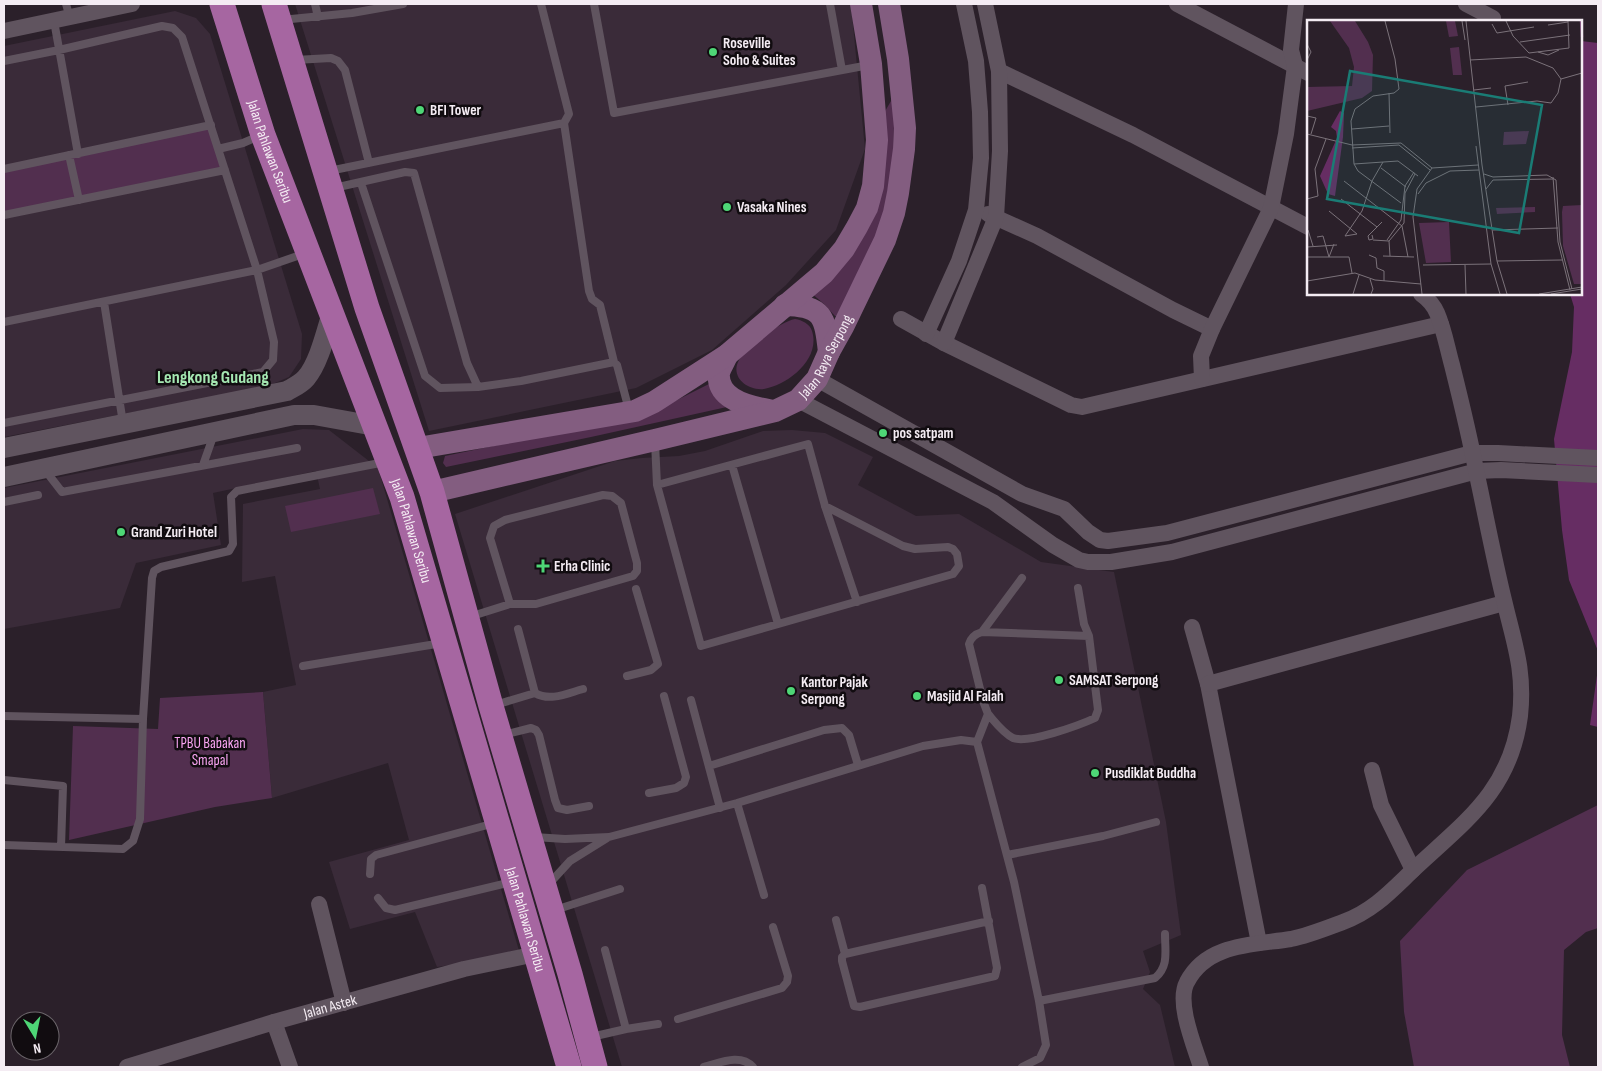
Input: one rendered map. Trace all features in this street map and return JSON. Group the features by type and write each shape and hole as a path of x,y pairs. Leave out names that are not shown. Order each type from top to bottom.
{"main road":[{"name":"Jalan Pahlawan Seribu","path":"222,4 263,135 402,497 570,1067"},
{"path":"418,448 629,412 654,402 727,355 824,273 844,249 867,208 873,186 877,140 871,64 861,4"},
{"name":"Jalan Raya Serpong","path":"432,492 775,411 798,400 817,379 885,240 894,212 903,157 905,128 898,58 889,4"},
{"name":"Jalan Pahlawan Seribu","path":"277,12 367,308 432,492 491,706 570,974 595,1067"},
{"path":"871,64 898,58"},
{"path":"785,305 812,308 820,315 829,352"},
{"path":"727,355 719,373 720,380 731,398 742,404 775,411"}],"street":[{"path":"4,32 54,21 68,11 132,4"},
{"path":"926,334 959,261 976,210 980,158 980,112 976,61 964,4"},
{"path":"944,343 996,217 1000,151 999,72 985,4"},
{"path":"1177,4 1302,69"},
{"path":"1202,378 1201,356 1271,208 1302,69 1291,50 1296,4"},
{"path":"1466,4 1493,18"},
{"path":"999,72 1133,135 1307,226"},
{"path":"976,210 1037,236 1212,330"},
{"path":"1201,1067 1184,1006 1183,994 1189,977 1206,958 1224,950 1294,938 1345,921 1377,904 1480,807 1504,771 1516,738 1522,692 1520,665 1504,603 1477,471 1442,324 1436,310 1423,295"},
{"path":"4,448 287,391 298,386 307,378 313,367 332,313"},
{"path":"900,319 944,343 1071,405 1082,408 1202,378 1442,324"},
{"path":"817,379 1022,494 1064,509 1095,538 1108,541 1167,533 1472,453 1598,458"},
{"path":"287,391 294,415"},
{"path":"798,400 992,502 1042,538 1079,560 1097,563 1172,552 1477,471 1500,470 1598,475"},
{"path":"855,430 869,408"},
{"path":"4,477 294,415 314,414 375,426"},
{"path":"1208,684 1504,603"},
{"path":"1192,626 1208,684 1259,943"},
{"path":"1372,770 1381,805 1413,870"},
{"path":"319,904 344,1002"},
{"name":"Jalan Astek","path":"126,1067 344,1002 464,969 536,954"},
{"path":"274,1022 290,1067"}],"lane":[{"path":"315,4 318,17"},
{"path":"350,4 352,13"},
{"path":"277,12 318,17 403,4"},
{"path":"542,4 569,114 564,123 589,291 592,299 600,305 629,412"},
{"path":"594,4 614,113 871,64"},
{"path":"830,4 842,70"},
{"path":"54,21 78,154"},
{"path":"4,61 162,26 173,28 182,36 257,270 274,342 273,360 263,372 4,423"},
{"path":"291,60 331,58 338,61 344,70 369,163"},
{"path":"327,181 369,163 564,123"},
{"path":"4,169 210,125"},
{"path":"218,149 243,143 263,135"},
{"path":"69,156 79,200"},
{"path":"4,215 225,170"},
{"path":"327,181 361,183 405,172 414,174 467,363 478,387"},
{"path":"361,183 425,376 440,388 478,387 521,381 614,362"},
{"path":"4,322 257,270 308,252"},
{"path":"104,302 124,425"},
{"path":"203,465 214,432"},
{"path":"655,440 657,485 701,646 953,574 959,566 954,549 948,547 915,549 903,546 825,506"},
{"path":"657,485 808,444 825,506 857,602"},
{"path":"43,468 62,492 297,448"},
{"path":"4,845 123,849 133,841 140,819 142,719 154,571 162,567 229,551 233,544 231,497 237,492 390,462"},
{"path":"732,465 778,624"},
{"path":"4,501 38,495"},
{"path":"467,618 510,604 536,604 633,576 637,572 637,562 621,502 612,496 603,495 505,520 494,526 490,538 510,604"},
{"path":"982,632 1022,578"},
{"path":"1078,588 1084,624 1089,636 1098,710 1095,718 1079,726 1024,740 1014,739 1006,733 988,714 983,701 968,644 974,635 982,632 1089,636"},
{"path":"627,676 651,670 658,664 636,589"},
{"path":"518,629 535,693 542,697 556,696 582,689"},
{"path":"303,666 444,642"},
{"path":"491,706 535,693"},
{"path":"649,793 676,788 684,784 686,777 664,696"},
{"path":"691,700 709,766 716,809"},
{"path":"988,714 977,742 1007,855 1039,1001 1046,1045 1040,1058 1022,1067"},
{"path":"4,716 142,719"},
{"path":"501,736 531,728 536,730 539,735 558,808 567,810 589,806"},
{"path":"709,766 824,730 842,728 849,735 858,765"},
{"path":"530,836 565,839 608,837 737,803 923,746 961,740 977,742"},
{"path":"4,780 63,786 61,847"},
{"path":"737,803 764,895"},
{"path":"1007,855 1103,836 1156,822"},
{"path":"370,874 371,859 376,855 498,823"},
{"path":"548,900 570,861 608,837"},
{"path":"378,898 386,908 395,910 514,882"},
{"path":"982,888 989,921 997,968 995,976 860,1007 854,1006 842,961 842,957 845,954 989,921"},
{"path":"548,900 620,889"},
{"path":"836,920 845,954"},
{"path":"678,1019 782,988 788,982 788,976 773,927"},
{"path":"1039,1001 1155,978 1162,971 1165,962 1165,934"},
{"path":"605,950 626,1029"},
{"path":"586,1038 658,1024"},
{"path":"704,1067 734,1059 742,1059 753,1067"}],"shaded area":[{"path":"295,4 851,4 865,149 836,230 786,285 712,350 636,388 429,431"},
{"path":"175,11 196,18 210,34 302,334 301,359 289,377 268,386 4,437 4,46"},
{"path":"1582,41 1598,43 1598,651 1569,580 1562,530 1554,439 1572,352 1574,307 1570,295 1582,295"},
{"path":"303,429 329,430 378,468 520,954 437,967 415,912 350,929 329,862 409,840 388,763 272,798 263,692 296,685 275,576 242,582 243,504 320,489 316,471 213,493 221,545 136,563 120,608 4,629 4,488"},
{"path":"792,430 825,433 873,457 858,485 916,516 959,514 1041,562 1114,572 1166,822 1181,935 1143,951 1150,972 1143,989 1160,1005 1175,1067 622,1067 455,514 615,461 679,456 705,451 763,431"},
{"path":"1598,668 1598,727 1590,725"}],"green space":[{"path":"895,66 893,186 878,236 837,316 835,316 810,292 843,256 884,113 891,101"},
{"path":"211,125 225,170 4,215 4,169"},
{"path":"795,319 808,324 812,331 814,341 807,361 792,376 773,387 758,389 747,386 739,378 736,368 747,349 763,336 788,321"},
{"path":"713,382 727,407 446,467 443,463 445,456 610,422 667,405"},
{"path":"373,488 380,514 291,532 285,506"},
{"name":"TPBU Babakan Smapal","path":"263,692 272,798 215,807 69,840 73,726 158,729 160,698"},
{"path":"1598,805 1598,928 1586,932 1564,950 1562,1035 1570,1067 1414,1067 1404,1012 1400,941 1467,870"}],"place":[{"name":"Roseville Soho & Suites","path":"713,52"},
{"name":"BFI Tower","path":"420,110"},
{"name":"Vasaka Nines","path":"727,207"},
{"name":"pos satpam","path":"883,433"},
{"name":"Grand Zuri Hotel","path":"121,532"},
{"name":"Erha Clinic","path":"543,566"},
{"name":"SAMSAT Serpong","path":"1059,680"},
{"name":"Kantor Pajak Serpong","path":"791,691"},
{"name":"Masjid Al Falah","path":"917,696"},
{"name":"Pusdiklat Buddha","path":"1095,773"}],"district":[{"name":"Lengkong Gudang","path":"213,377"}]}
